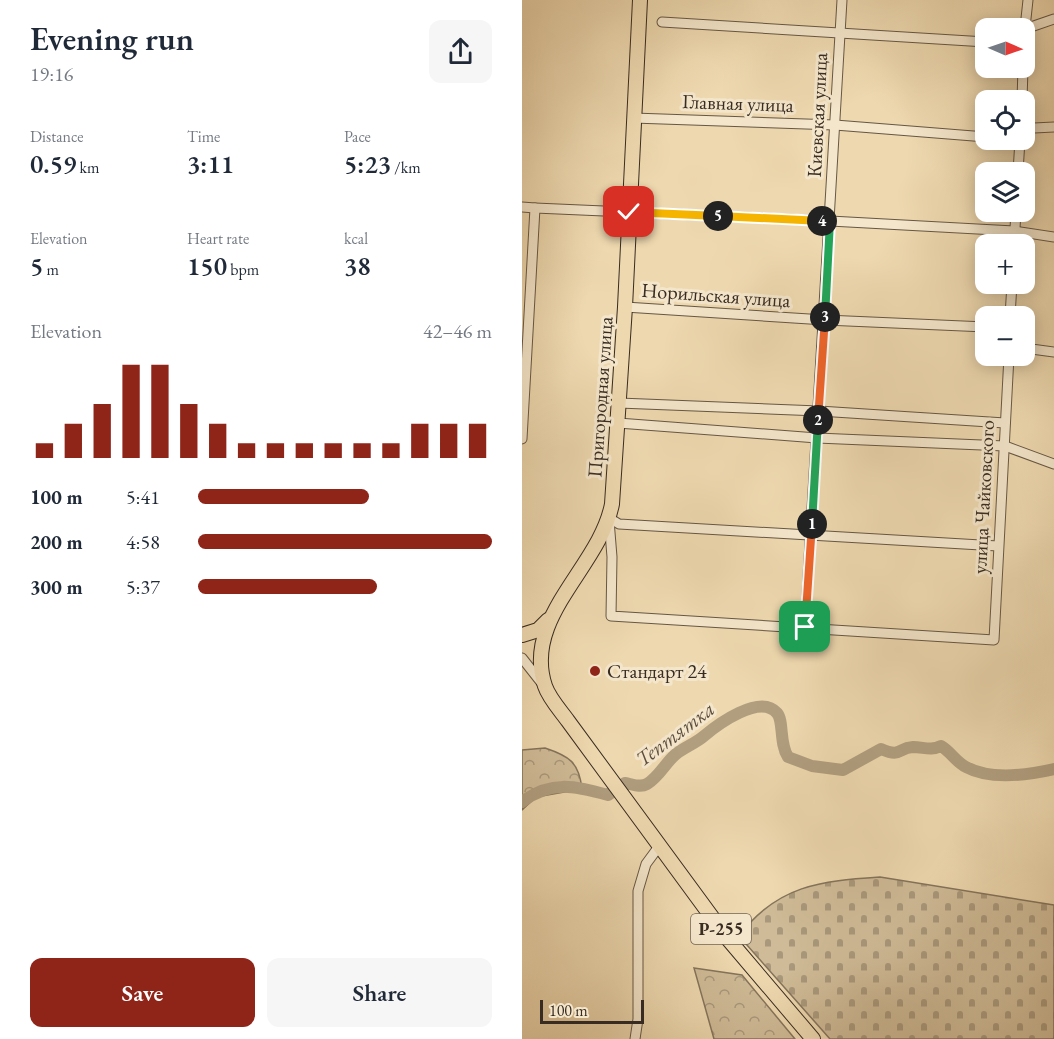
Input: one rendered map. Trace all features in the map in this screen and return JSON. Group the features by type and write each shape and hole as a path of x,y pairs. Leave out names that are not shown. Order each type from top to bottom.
{"highway":[{"name":"Пригородная улица","path":"639,0 625,307 615,478 609,518 595,549 552,616 543,636 540,654 545,688 660,845"},
{"path":"522,636 538,630 552,616"},
{"name":"Р-255","path":"660,845 729,939 813,1039"}],"street":[{"name":"Киевская улица","path":"805,627 825,320 842,0"},
{"path":"1026,18 1028,0"},
{"path":"1035,26 1054,19"},
{"path":"662,22 975,41"},
{"name":"Главная улица","path":"633,118 835,125 975,136"},
{"path":"1035,128 1054,127"},
{"path":"522,207 1014,231 1054,237"},
{"path":"522,439 535,208"},
{"path":"1014,231 1015,222"},
{"name":"Норильская улица","path":"625,307 825,320 975,327"},
{"path":"1035,349 1054,352"},
{"name":"улица Чайковского","path":"805,627 994,640 1008,366"},
{"path":"619,403 819,411 1005,423"},
{"path":"618,423 817,438 1005,446 1054,464"},
{"path":"609,518 619,524 998,546"},
{"path":"609,518 612,557 611,616 805,627"},
{"path":"522,658 545,688"},
{"path":"635,1039 638,1019 638,891 646,864 660,845"}],"green space":[{"path":"545,748 571,761 578,772 582,789 536,797 522,810 522,750"},
{"path":"880,877 1054,905 1054,1039 830,1039 739,936 754,919 785,896 819,884"},
{"path":"694,968 742,975 795,1039 714,1039"}],"waterway":[{"name":"Тептятка","path":"522,802 543,790 553,788 573,787 608,795 625,783 644,785 651,781 676,754 718,725 739,713 760,707 770,708 777,713 783,745 788,757 812,766 843,770 881,749 896,753 913,747 930,749 941,746 962,765 986,774 1021,774 1054,769"}],"place":[{"name":"Стандарт 24","path":"595,671"}],"route":[{"path":"629,212 830,221 805,627"}]}
